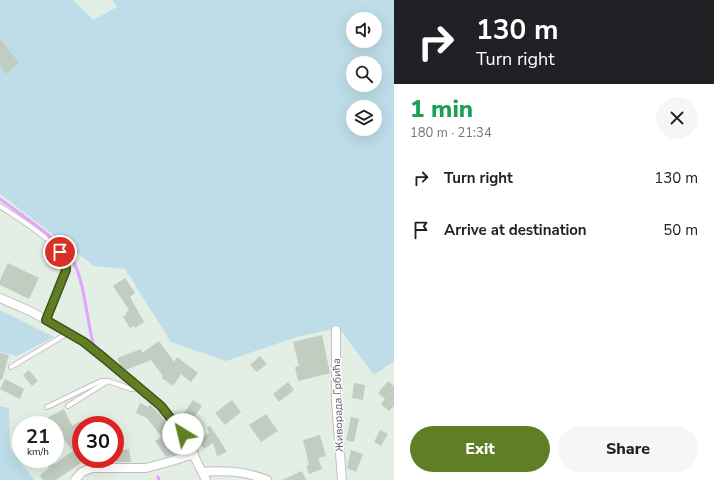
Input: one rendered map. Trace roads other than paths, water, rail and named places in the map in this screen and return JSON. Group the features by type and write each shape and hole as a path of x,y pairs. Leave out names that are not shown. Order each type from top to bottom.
{"street":[{"path":"0,298 46,320 93,349 161,406 183,434 206,480"},
{"name":"Живорада Грбића","path":"336,330 336,401 342,480"},
{"path":"75,480 82,472 92,468 146,468 194,454"},
{"path":"202,472 224,470 247,473 267,480"}],"lane":[{"path":"0,206 54,244 65,259 66,270 46,320"},
{"path":"11,367 69,333"},
{"path":"47,407 101,381 108,381 131,389 138,388"},
{"path":"68,406 108,381"}],"waterway":[{"path":"0,199 51,237 74,263 81,282 94,347"}]}
